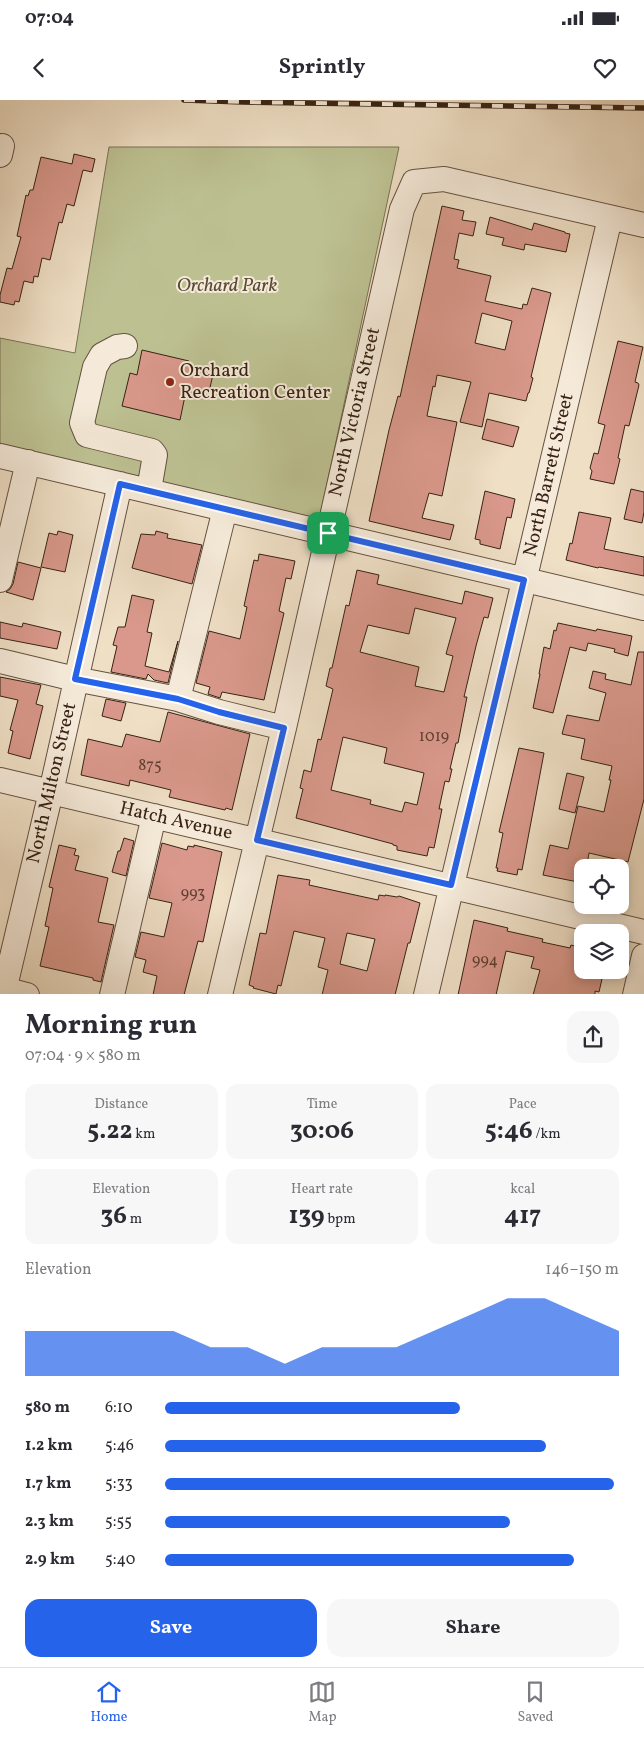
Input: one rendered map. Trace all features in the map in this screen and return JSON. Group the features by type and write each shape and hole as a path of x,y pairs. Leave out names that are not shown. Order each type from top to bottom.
{"street":[{"name":"North Victoria Street","path":"220,994 284,728 402,209 414,182 444,179 610,218"},
{"path":"610,218 644,225"},
{"name":"North Barrett Street","path":"426,994 610,218"},
{"path":"126,346 117,347 102,355 95,367 82,423 86,435 152,451 156,455 149,490"},
{"path":"0,456 644,608"},
{"path":"0,580 28,462"},
{"name":"North Milton Street","path":"3,991 51,792 120,484"},
{"path":"178,699 225,509"},
{"path":"0,661 75,679 178,699 219,712 284,728"},
{"name":"Hatch Avenue","path":"0,780 644,932"},
{"path":"112,994 154,816"},
{"path":"635,994 644,956"},
{"path":"3,991 28,994"}],"green space":[{"name":"Orchard Park","path":"109,147 399,147 319,521 0,447 0,338 75,353"}],"building":[{"path":"74,154 95,159 92,172 83,170 74,206 67,204 62,223 59,222 50,260 42,258 38,277 34,276 33,283 24,281 19,302 15,301 14,305 0,302 7,268 12,269 21,237 17,236 26,195 28,196 30,190 33,190 41,157 72,164"},
{"path":"442,206 464,211 462,220 476,222 473,236 459,233 454,259 459,260 457,268 491,276 485,301 522,309 523,304 527,305 532,288 551,293 531,377 533,378 526,401 489,393 482,427 460,422 471,382 437,375 427,416 457,422 442,496 429,493 422,518 454,525 450,540 369,521 389,430 398,396 400,397","holes":["482,313 512,321 505,350 475,343"]},
{"path":"490,217 532,230 534,223 570,234 566,252 525,244 524,250 502,245 504,238 486,234"},
{"path":"618,341 643,347 635,382 639,385 629,426 625,425 614,484 590,479 592,471 590,468 594,453 598,454 605,425 598,423"},
{"name":"Orchard Recreation Center","path":"142,350 189,361 188,364 214,370 209,392 197,389 196,393 186,391 180,420 122,406 130,373 137,375"},
{"path":"487,419 519,427 513,447 482,439"},
{"path":"631,489 644,492 642,523 624,519"},
{"path":"485,491 515,499 511,518 507,517 500,549 480,544 480,540 475,539"},
{"path":"579,512 611,518 604,549 644,557 644,576 566,560 570,543 572,544"},
{"path":"58,531 73,535 65,572 41,567 49,533 57,535"},
{"path":"156,531 168,534 167,538 202,545 192,584 132,568 141,534 155,535"},
{"path":"259,554 295,561 291,579 286,578 279,611 284,613 264,700 222,692 220,698 208,694 210,687 196,683 209,631 240,639 247,607 244,606 254,560 258,561"},
{"path":"18,562 41,568 33,600 6,592 13,584"},
{"path":"357,570 379,575 377,584 462,604 465,591 493,598 488,618 484,617 476,646 464,697 467,697 458,743 456,743 450,769 452,769 449,782 445,781 439,809 442,809 434,848 429,847 427,856 397,850 397,846 393,844 296,818 303,789 300,788 304,770 311,772 318,739 321,740 333,689 326,686 330,668 332,668 346,605 349,606","holes":["415,608 456,618 446,654 453,656 444,692 415,686 419,667 360,652 368,625 409,634","343,737 387,748 384,763 424,773 417,805 405,802 402,812 370,804 371,800 331,790"]},
{"path":"132,595 154,600 147,632 152,633 145,666 169,672 178,641 168,683 154,680 148,674 146,679 111,672 117,646 113,645 118,627 125,627"},
{"path":"0,622 22,627 23,623 61,632 57,649 0,638"},
{"path":"558,623 632,636 628,656 614,652 615,649 588,643 586,651 570,647 553,713 533,708 544,647 550,649 554,630 556,631"},
{"path":"638,652 644,652 644,799 629,859 615,859 589,853 588,859 574,859 574,881 543,875 550,845 568,849 578,806 604,812 611,780 609,780 612,766 581,759 585,739 562,734 567,715 599,721 606,693 589,688 593,671 606,674 605,679 631,685"},
{"path":"0,677 41,685 36,704 43,706 30,759 8,753 13,731 10,730 18,700 0,696"},
{"path":"106,699 126,703 121,721 102,716"},
{"path":"168,712 250,734 232,810 169,797 171,790 130,780 129,786 81,775 88,739 122,747 126,734 160,742"},
{"path":"519,748 544,753 522,870 518,869 517,875 497,871 498,868 496,868 503,833 499,832"},
{"path":"567,773 584,777 575,813 559,809"},
{"path":"124,838 134,841 126,876 112,872"},
{"path":"162,843 187,850 188,846 194,847 194,845 222,852 203,942 198,941 184,994 153,994 157,976 143,972 146,960 135,957 141,932 164,937 172,903 149,898"},
{"path":"59,845 76,849 74,855 79,856 75,870 108,878 98,922 114,925 101,982 93,980 93,978 40,966 49,927 45,926 53,888 49,887"},
{"path":"278,875 310,880 309,885 378,900 379,895 399,896 420,903 395,994 322,994 328,970 318,967 325,938 294,931 281,986 278,985 276,994 253,988 249,985 260,933 266,934","holes":["347,933 375,939 367,971 340,964"]},
{"path":"474,920 508,928 507,931 543,939 542,942 570,948 571,945 574,946 574,979 602,979 599,992 595,991 595,994 533,994 540,970 531,968 534,957 506,951 496,994 458,994"}],"railway":[{"path":"184,100 644,108"}],"place":[{"name":"Orchard Recreation Center","path":"170,382"}],"route":[{"path":"120,484 328,533 524,580 451,885 257,840 284,728 219,712 178,699 75,679 120,484"}]}
